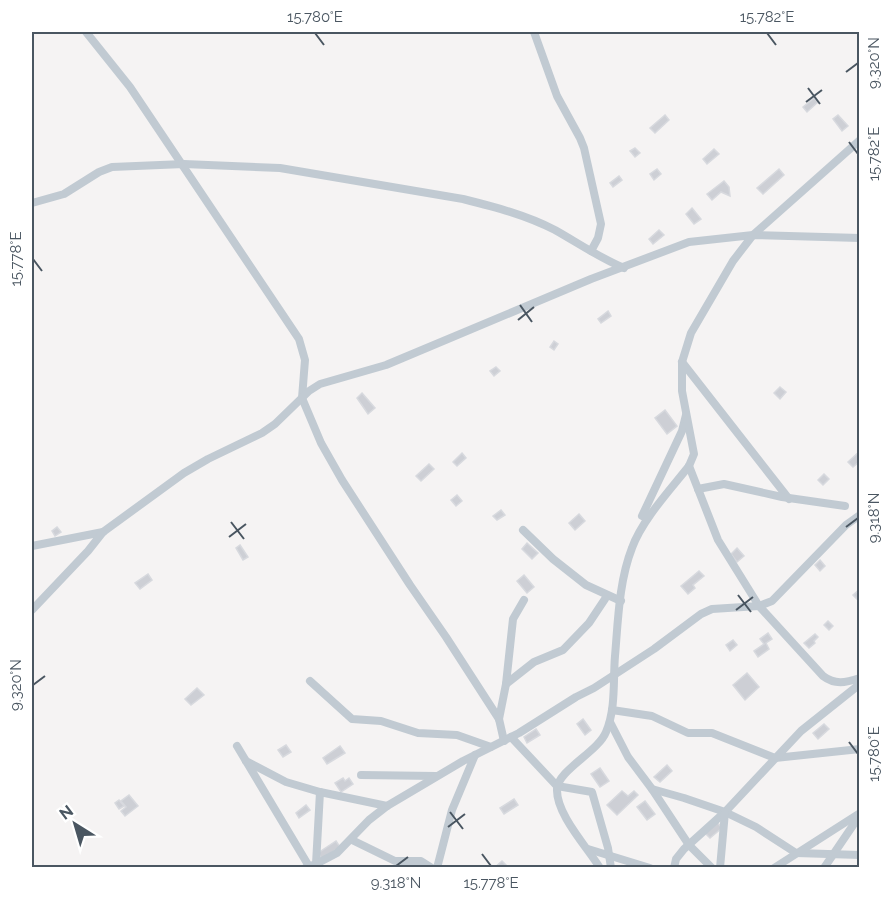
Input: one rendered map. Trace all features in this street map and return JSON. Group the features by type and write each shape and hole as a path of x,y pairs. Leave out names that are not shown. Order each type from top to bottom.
{"street":[{"path":"86,32 130,87 184,164 299,339 304,360 302,398 321,443 342,480 499,719 507,739 557,786 592,792 611,867"},
{"path":"534,32 557,96 584,148 601,224 591,251"},
{"path":"600,867 563,813 557,800 557,786 565,774 601,742 610,722 626,565 641,530 689,466 694,454 682,392 682,362 691,333 733,261 753,235 860,140"},
{"path":"32,202 64,194 99,172 112,167 184,164 280,168 464,199 519,214 624,268"},
{"path":"32,610 103,532 184,473 262,433 320,384 386,365 591,279 689,242 753,235 860,238"},
{"path":"682,362 789,498"},
{"path":"642,516 682,431 687,412"},
{"path":"689,466 718,540 759,606 831,682 844,683 860,678"},
{"path":"698,489 724,484 789,498 845,506"},
{"path":"310,866 337,853 369,820 387,806 436,776 507,739 613,675 654,649 701,614 712,609 759,606 772,601 814,557 860,515"},
{"path":"523,530 553,559 586,585 621,601"},
{"path":"32,546 103,532"},
{"path":"506,684 534,662 563,650 589,623 605,599"},
{"path":"499,719 506,684 513,619 524,600"},
{"path":"310,681 352,719 381,722 418,733 457,735 491,747"},
{"path":"674,867 676,859 689,845 725,812 801,731 860,684"},
{"path":"612,710 652,716 688,733 712,733 775,758 860,749"},
{"path":"610,722 628,757 689,845 712,867"},
{"path":"237,746 310,866"},
{"path":"437,867 452,810 475,755"},
{"path":"245,760 286,782 320,792 387,806"},
{"path":"361,775 436,776"},
{"path":"652,789 725,812 756,826 796,853 860,855"},
{"path":"310,866 320,792"},
{"path":"720,867 725,812"},
{"path":"774,867 860,814"},
{"path":"824,867 860,814"},
{"path":"352,840 394,861 421,861 432,867"},
{"path":"588,849 650,867"}],"building":[{"path":"814,98 818,102 807,112 803,107"},
{"path":"665,115 669,120 655,133 650,128"},
{"path":"838,115 848,126 842,131 833,119"},
{"path":"635,148 640,153 635,157 630,151"},
{"path":"714,149 719,154 707,164 703,159"},
{"path":"657,169 661,174 654,180 650,174"},
{"path":"779,169 784,175 763,194 757,188"},
{"path":"619,176 622,180 613,187 610,183"},
{"path":"724,181 729,187 730,196 721,192 712,200 707,194"},
{"path":"692,208 701,219 694,224 686,214"},
{"path":"659,230 664,235 653,244 649,239"},
{"path":"608,311 611,316 601,323 598,319"},
{"path":"554,341 558,344 554,350 550,347"},
{"path":"496,367 500,371 494,376 490,371"},
{"path":"780,387 786,392 780,399 774,393"},
{"path":"362,393 375,408 368,414 357,398"},
{"path":"665,410 677,426 667,434 655,418"},
{"path":"860,451 860,461 853,467 848,462"},
{"path":"462,453 466,458 457,466 453,462"},
{"path":"429,464 434,469 421,481 416,476"},
{"path":"824,474 829,479 823,485 818,480"},
{"path":"457,495 462,501 456,506 451,500"},
{"path":"501,510 505,515 497,520 493,516"},
{"path":"579,514 585,521 575,530 569,523"},
{"path":"57,527 61,532 55,536 52,531"},
{"path":"527,543 538,553 532,559 522,549"},
{"path":"240,545 248,557 243,560 236,548"},
{"path":"737,548 744,556 737,562 731,554"},
{"path":"820,560 825,566 820,571 815,565"},
{"path":"699,571 704,576 693,585 695,588 688,594 681,586"},
{"path":"148,574 152,580 140,589 135,583"},
{"path":"524,575 534,587 527,593 517,581"},
{"path":"860,589 860,599 858,600 853,595"},
{"path":"828,621 833,626 829,630 824,625"},
{"path":"768,633 772,639 766,643 769,649 758,657 754,651 764,644 760,639"},
{"path":"815,634 818,637 809,648 804,643"},
{"path":"733,640 737,645 730,651 726,645"},
{"path":"747,673 759,687 745,700 733,685"},
{"path":"197,688 204,695 191,705 185,699"},
{"path":"583,719 591,730 585,735 577,724"},
{"path":"824,724 829,729 818,739 813,733"},
{"path":"536,729 540,735 527,743 524,737"},
{"path":"286,745 291,752 283,757 278,750"},
{"path":"340,746 345,753 327,764 323,758"},
{"path":"667,765 672,771 660,782 654,777"},
{"path":"600,768 609,781 600,787 591,774"},
{"path":"343,778 345,781 349,778 353,784 341,792 335,783"},
{"path":"622,791 628,796 634,791 638,795 617,815 607,805"},
{"path":"129,795 138,806 125,816 121,811 126,807 121,801"},
{"path":"514,799 518,805 504,814 500,808"},
{"path":"119,800 124,806 119,809 115,803"},
{"path":"645,801 655,814 647,820 637,807"},
{"path":"306,805 310,810 299,818 296,813"},
{"path":"717,822 722,828 710,838 705,833"},
{"path":"336,841 340,847 322,859 318,853"},
{"path":"502,861 507,866 494,868"}]}
